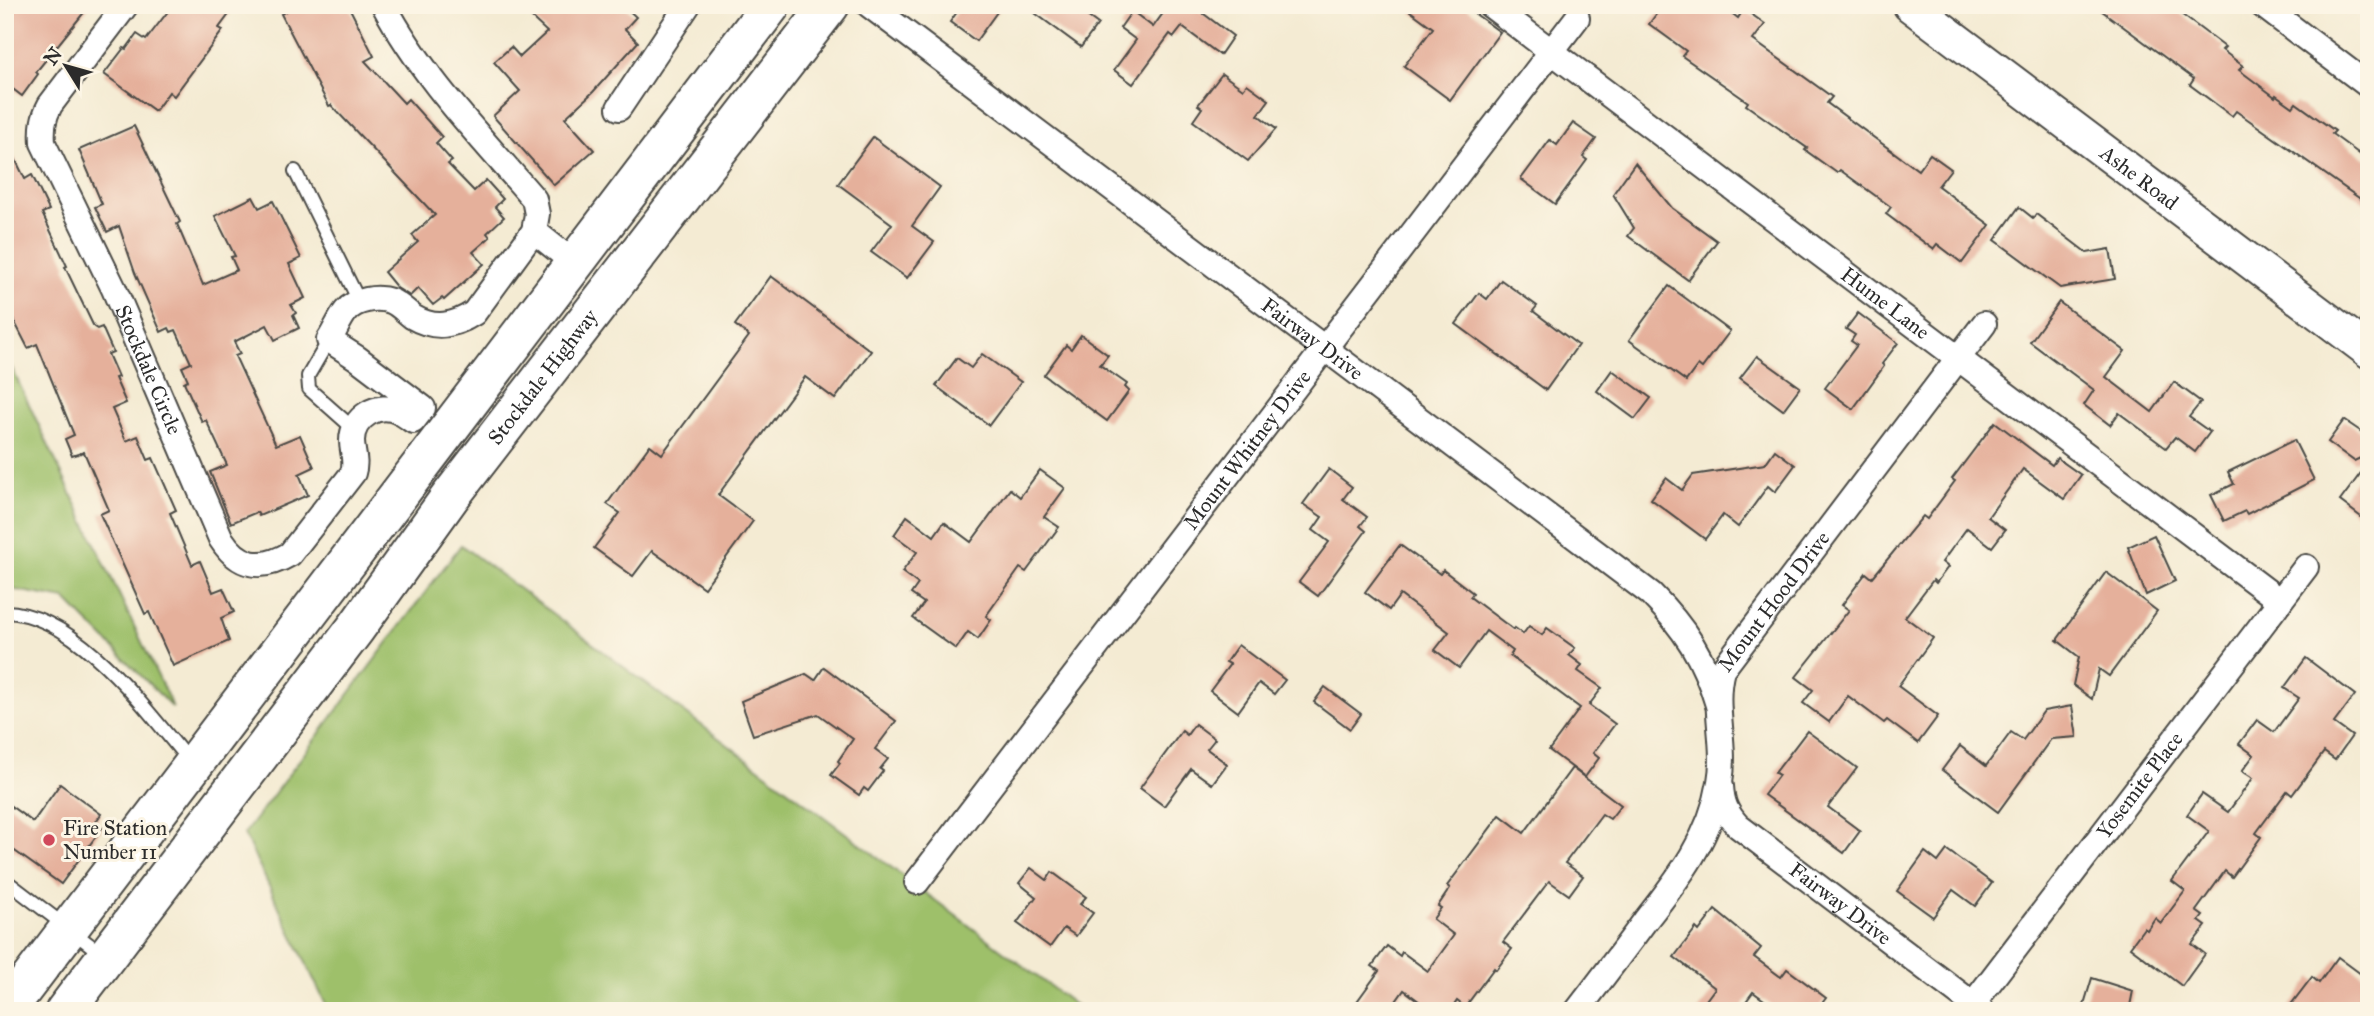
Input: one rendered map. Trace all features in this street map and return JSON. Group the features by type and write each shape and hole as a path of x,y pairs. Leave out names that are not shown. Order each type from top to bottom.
{"main road":[{"name":"Stockdale Highway","path":"6,1011 275,657 431,425 574,263 771,5"},
{"name":"Stockdale Highway","path":"65,1011 356,628 446,503 830,5"},
{"name":"Stockdale Highway","path":"262,752 252,727 269,696 275,657"}],"street":[{"name":"Stockdale Circle","path":"126,5 50,105 42,128 43,143 114,289 221,539 229,551 243,561 259,565 275,563 289,554 353,473 356,463 352,441 354,429"},
{"path":"384,5 400,36 421,65 534,199 537,214 534,231 474,313 460,322 429,324 391,301 359,301 346,310 329,340 423,408 431,425"},
{"path":"619,108 688,5"},
{"name":"Fairway Drive","path":"869,5 1651,594 1674,617 1695,646 1718,705"},
{"name":"Hume Lane","path":"1490,5 2280,601"},
{"name":"Ashe Road","path":"1910,5 2369,351"},
{"path":"2262,5 2369,86"},
{"name":"Mount Whitney Drive","path":"918,882 1577,18"},
{"path":"534,231 574,263"},
{"name":"Mount Hood Drive","path":"1577,1011 1682,873 1700,845 1713,815 1720,782 1722,735 1717,685 1722,670 1984,324"},
{"path":"354,429 361,418 371,411 384,408 398,411 413,421 431,425"},
{"name":"Yosemite Place","path":"1978,1007 2306,568"},
{"name":"Fairway Drive","path":"1720,782 1727,814 1738,827 1978,1007"}],"lane":[{"path":"295,171 359,301"},
{"path":"329,340 308,376 309,389 354,429"},
{"path":"5,612 21,612 52,624 82,645 116,678 193,765"},
{"path":"5,880 106,957"}],"green space":[{"path":"5,354 173,708 65,599 5,588"},
{"path":"461,545 1083,1011 329,1011 244,834"}],"building":[{"path":"5,5 90,5 36,72 38,74 22,96 5,83"},
{"path":"173,5 236,5 219,28 223,30 174,96 169,92 155,111 104,74 137,34 146,40"},
{"path":"297,5 348,5 374,56 365,61 404,103 408,99 442,137 436,143 452,161 448,164 474,191 486,180 503,199 495,207 504,217 487,233 490,237 473,252 484,264 444,300 442,298 433,305 418,288 410,296 397,288 384,272 418,242 412,235 435,215 331,105 329,106 281,14"},
{"path":"518,5 623,5 636,17 625,29 638,42 593,92 565,118 594,150 554,185 493,116 520,91 494,62 511,47 520,57 547,32"},
{"path":"962,5 1002,5 976,41 950,22"},
{"path":"1024,5 1072,5 1098,24 1081,47"},
{"path":"1169,5 1192,5 1233,36 1220,55 1182,27 1174,37 1170,34 1133,84 1114,70 1136,40 1120,28 1132,11 1153,27"},
{"path":"1402,5 1463,5 1500,32 1450,100 1404,66 1433,28"},
{"path":"1663,5 1721,5 1738,18 1744,9 1765,24 1753,40 1832,97 1827,103 1918,170 1930,154 1951,169 1938,186 1990,225 1962,263 1937,244 1933,249 1886,214 1891,207 1840,170 1837,173 1805,150 1807,148 1746,105 1748,102 1682,56 1686,51 1649,24"},
{"path":"2094,5 2169,5 2225,47 2222,50 2243,66 2239,70 2275,97 2276,95 2293,107 2296,103 2335,131 2332,134 2369,161 2369,205 2236,111 2232,116 2190,85 2194,79"},
{"path":"1222,74 1243,89 1247,84 1269,100 1258,115 1276,129 1248,161 1193,121 1202,108 1198,105"},
{"path":"1573,123 1596,139 1583,157 1587,160 1555,204 1521,179 1550,140 1557,145"},
{"path":"134,126 180,222 177,224 203,285 237,270 231,257 235,256 215,216 253,197 259,208 273,201 301,258 289,264 305,298 291,305 299,328 275,340 267,325 234,342 240,354 235,356 276,445 300,435 314,467 299,474 308,495 259,516 257,512 231,523 210,472 227,465 206,420 202,422 184,382 188,380 182,367 191,363 176,330 171,332 169,328 161,332 135,273 119,226 107,232 95,207 102,204 79,150"},
{"path":"873,137 940,187 912,226 934,242 907,278 871,252 892,224 838,184"},
{"path":"5,138 25,179 32,175 49,210 42,213 67,266 65,267 94,327 102,327 113,352 108,354 126,403 112,409 126,441 138,436 148,460 153,458 176,510 170,513 192,565 200,561 213,592 223,588 234,612 221,618 229,641 173,666 149,612 145,614 100,514 109,510 84,452 72,456 65,439 74,435 37,344 28,348 5,303"},
{"path":"1635,163 1672,208 1717,241 1688,280 1628,236 1634,228 1613,194"},
{"path":"2019,207 2033,218 2036,214 2087,253 2110,249 2115,279 2060,288 1995,240"},
{"path":"771,276 871,351 835,399 805,377 718,495 753,521 704,588 652,551 633,576 594,548 620,513 607,504 650,445 662,454 749,336 735,325"},
{"path":"1501,280 1537,306 1533,311 1578,345 1546,390 1456,324 1479,293 1487,299"},
{"path":"1669,286 1730,331 1702,368 1698,365 1686,381 1629,340"},
{"path":"2059,302 2125,351 2106,377 2152,412 2174,382 2201,402 2189,417 2210,432 2195,452 2175,437 2166,448 2119,413 2110,425 2084,405 2094,390 2030,342"},
{"path":"1858,313 1898,343 1853,409 1825,388 1857,345 1851,341 1855,335 1846,329"},
{"path":"1081,335 1108,355 1100,365 1127,384 1125,387 1129,391 1107,421 1044,375 1066,345 1071,349"},
{"path":"982,354 1021,382 989,425 936,386 957,358 971,368"},
{"path":"1757,356 1800,387 1783,410 1740,378"},
{"path":"1612,370 1651,398 1635,419 1597,391"},
{"path":"2344,420 2369,437 2369,454 2354,461 2328,442"},
{"path":"1995,422 2052,465 2057,458 2081,475 2064,499 2023,469 1988,517 2005,530 1992,547 1967,528 1942,562 1948,567 1936,583 1933,580 1905,617 1933,638 1898,686 1938,716 1918,743 1887,720 1884,723 1848,696 1829,722 1803,703 1813,690 1796,677 1849,610 1842,605 1866,573 1872,578 1923,516 1927,519 1955,481 1952,479"},
{"path":"2294,440 2314,480 2247,514 2245,511 2224,521 2211,495 2234,484 2228,472"},
{"path":"1775,450 1795,465 1775,492 1768,486 1738,527 1723,515 1705,539 1651,499 1666,478 1682,490 1693,475 1765,464"},
{"path":"2369,462 2369,523 2340,501"},
{"path":"1329,469 1352,487 1343,499 1367,517 1360,526 1366,531 1318,596 1299,582 1329,542 1313,530 1322,517 1303,504"},
{"path":"1040,470 1065,488 1044,517 1059,527 1026,572 1020,568 986,616 991,620 978,639 968,632 956,649 913,618 924,603 911,594 918,584 902,572 917,552 894,535 907,516 934,536 944,522 971,542 1010,489 1020,497"},
{"path":"2154,535 2175,581 2146,595 2128,547"},
{"path":"1400,545 1440,574 1443,570 1473,593 1470,597 1514,630 1515,628 1523,634 1529,626 1542,635 1547,628 1575,648 1569,655 1582,665 1578,671 1602,688 1589,705 1615,724 1593,753 1599,758 1585,777 1549,750 1580,708 1510,656 1513,651 1486,631 1459,668 1435,650 1449,632 1400,595 1389,610 1365,592"},
{"path":"2106,572 2157,611 2109,676 2099,669 2092,699 2073,685 2079,657 2057,640"},
{"path":"1238,645 1285,680 1274,694 1259,683 1238,712 1210,691 1230,664 1226,662"},
{"path":"2306,658 2355,695 2334,723 2352,736 2335,760 2324,752 2292,795 2287,791 2256,833 2261,837 2232,877 2225,871 2196,911 2203,916 2199,921 2206,926 2192,944 2205,954 2182,986 2130,947 2155,918 2161,923 2185,891 2172,881 2209,831 2187,815 2202,794 2228,812 2253,778 2242,771 2254,755 2239,744 2257,720 2274,732 2299,698 2284,688"},
{"path":"824,667 896,721 875,749 888,759 880,769 883,771 868,791 864,788 859,795 831,775 853,739 818,714 753,735 741,701 806,674 815,680"},
{"path":"1325,687 1361,714 1350,729 1314,702"},
{"path":"2072,706 2077,737 2051,739 1998,812 1942,770 1960,746 1986,766 2011,732 2023,740 2044,711"},
{"path":"1195,724 1215,739 1207,749 1227,764 1212,784 1191,769 1164,806 1140,788 1182,731 1187,735"},
{"path":"1807,731 1857,768 1828,807 1860,831 1844,853 1764,795 1779,775 1775,773"},
{"path":"1572,768 1621,805 1610,819 1602,814 1565,863 1583,876 1569,895 1549,881 1503,942 1512,949 1465,1007 1457,1001 1450,1011 1432,1011 1404,990 1389,1011 1350,1011 1379,971 1372,966 1387,946 1400,956 1402,952 1428,971 1454,935 1433,919 1450,888 1447,886 1500,815 1524,833"},
{"path":"60,784 101,814 95,823 102,828 61,884 5,844 5,802 33,822"},
{"path":"1947,850 1992,883 1975,906 1953,890 1933,917 1897,891 1925,852 1938,862"},
{"path":"1031,868 1047,880 1052,872 1086,897 1080,904 1093,913 1076,936 1064,928 1050,947 1017,923 1036,897 1019,883"},
{"path":"1715,910 1761,948 1754,957 1781,977 1787,969 1826,998 1816,1011 1779,1011 1753,992 1739,1011 1698,1011 1715,988 1674,957 1696,928 1699,931"},
{"path":"2338,957 2369,980 2369,1011 2286,1011 2312,977 2319,983"},
{"path":"2092,978 2133,991 2129,1011 2082,1011"}],"place":[{"name":"Fire Station Number 11","path":"49,840"}]}
